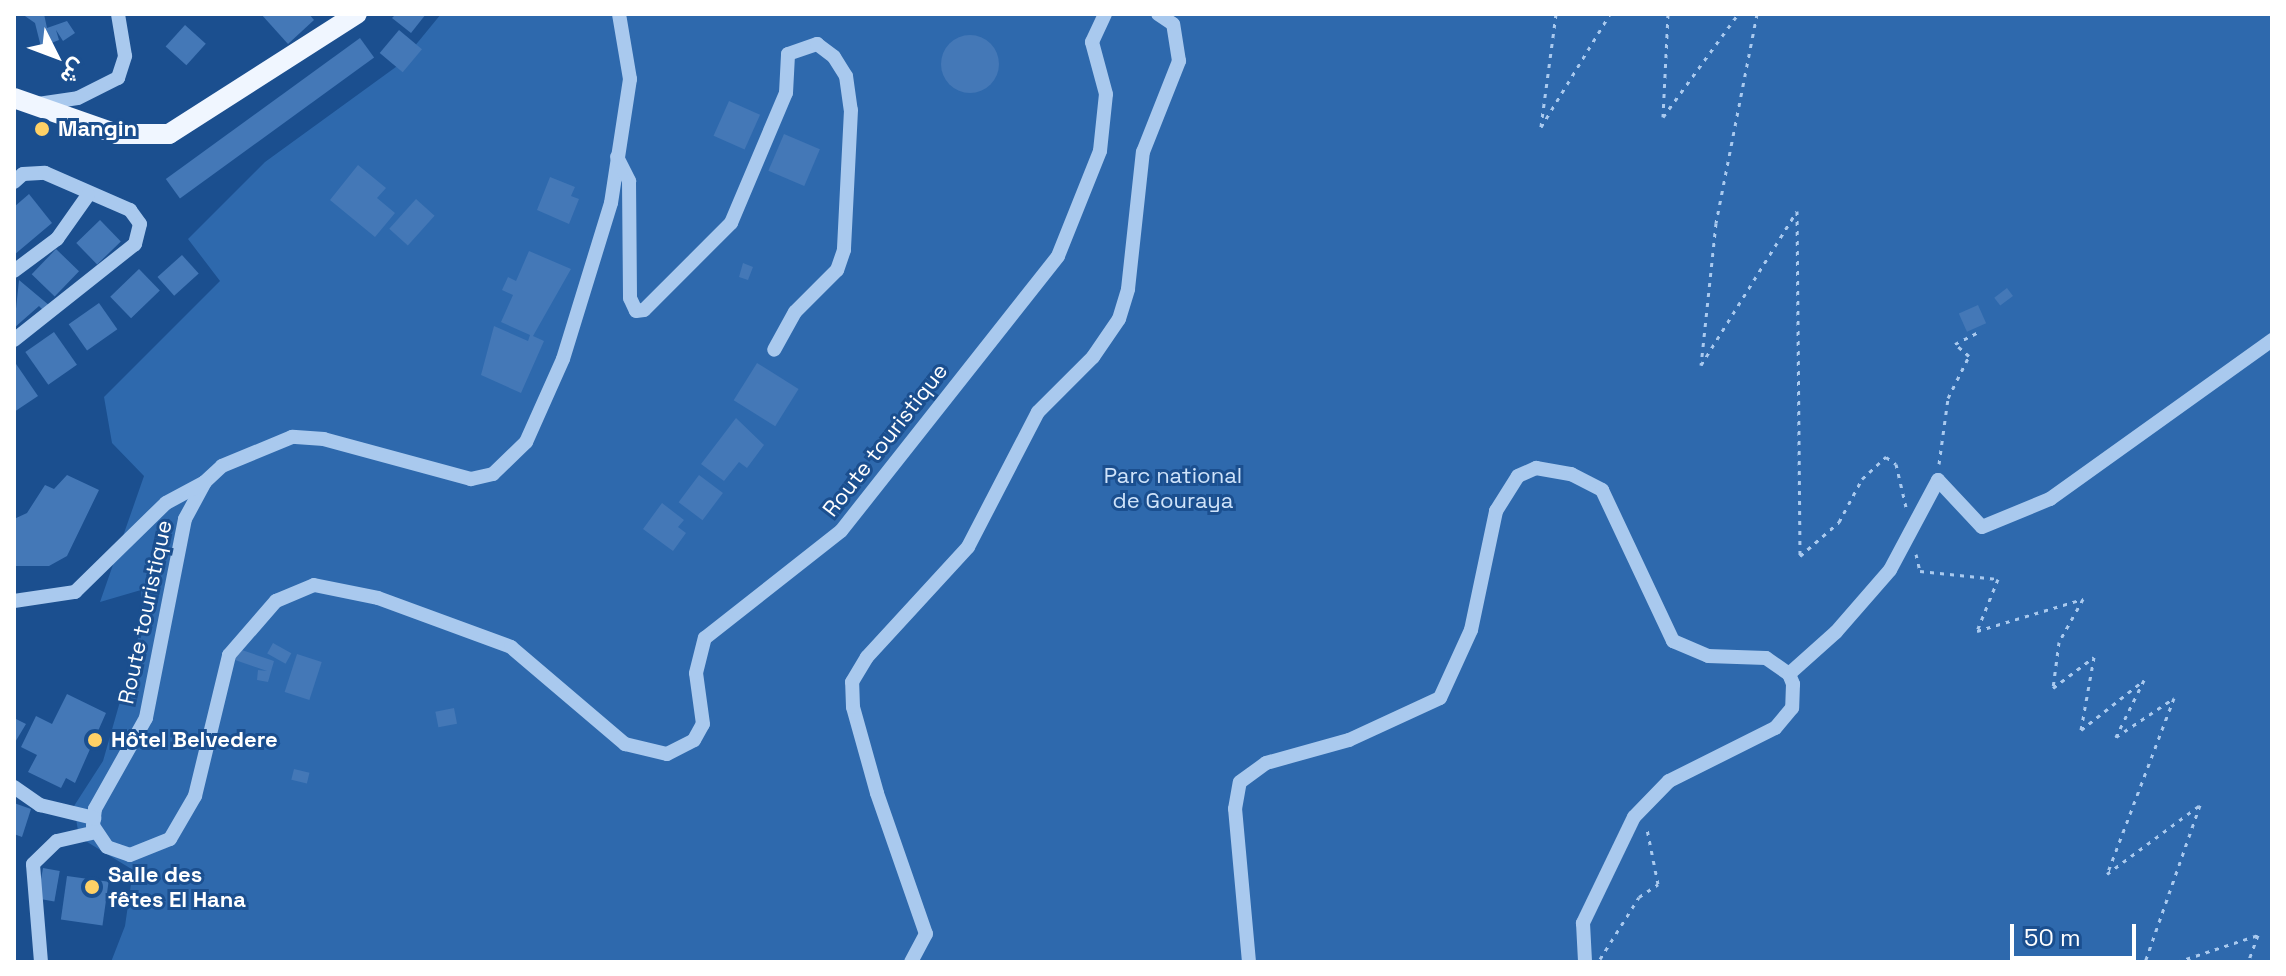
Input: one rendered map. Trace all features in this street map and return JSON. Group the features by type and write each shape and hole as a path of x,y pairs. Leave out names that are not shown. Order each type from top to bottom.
{"main road":[{"path":"23,102 117,134 169,134 357,14"}],"street":[{"path":"23,102 78,98 118,78 125,56 118,14"},
{"name":"Route touristique","path":"619,14 630,79 611,203 563,359 512,460 493,474 471,479 324,439 292,437 222,466 205,482 185,519 146,718 95,825 107,847 130,855 170,839 195,796 229,655 276,601 314,585 378,598 511,647 625,744 667,754 694,740 703,724 696,673 705,638 841,531 1058,256 1100,151 1106,94 1092,42 1105,14"},
{"path":"911,962 926,934 869,764 852,682 867,657 968,547 1038,412 1093,357 1119,319 1128,289 1143,152 1179,61 1173,24 1158,14"},
{"path":"617,157 629,181 630,298 636,311 644,310 731,223 786,93 788,54 817,44 834,57 846,76 851,110 844,250 837,270 795,312 774,350"},
{"path":"14,182 23,174 45,173 88,195 130,210 140,224 135,244 14,340"},
{"path":"14,271 57,239 88,195"},
{"path":"1789,674 1836,632 1890,570 1938,480 1982,527 2050,499 2272,340"},
{"path":"1249,962 1235,809 1240,782 1266,763 1349,740 1440,698 1471,630 1496,511 1527,470 1549,468 1602,490 1673,641 1708,656 1766,658 1789,674"},
{"path":"14,601 75,592 166,503 205,482"},
{"path":"1585,962 1583,923 1634,817 1669,781 1786,718 1792,708 1789,674"},
{"path":"14,787 40,805 95,825"},
{"path":"41,962 33,864 57,841 95,825"}],"path":[{"path":"1556,14 1541,127 1610,14"},
{"path":"1668,14 1663,117 1738,14"},
{"path":"1757,14 1716,223 1701,365 1797,211 1800,556 1839,522 1862,479 1886,457 1896,464 1920,571 1998,579 1977,631 2083,599 2059,642 2053,688 2094,657 2081,730 2144,680 2116,737 2174,698 2107,874 2200,805 2145,962"},
{"path":"1938,480 1948,398 1969,356 1955,344 1977,333"},
{"path":"1598,962 1639,897 1658,884 1644,819 1634,817"},
{"path":"2177,962 2258,935 2248,962"}],"green space":[{"name":"Parc national de Gouraya","path":"441,14 2272,14 2272,962 111,962 125,926 133,870 79,837 74,806 103,761 143,621 141,590 100,602 144,476 112,443 104,397 220,281 188,239 265,162 400,64"}],"building":[{"path":"22,14 44,14 47,28 67,21 75,33 63,41 56,30 59,40 41,47 35,23"},
{"path":"261,14 309,14 314,20 288,44"},
{"path":"396,14 426,14 411,33 392,18"},
{"path":"185,25 206,44 186,65 166,47"},
{"path":"399,30 422,49 403,72 380,53"},
{"path":"970,35 981,37 990,44 997,53 997,75 990,84 981,91 970,93 959,91 950,84 943,75 941,64 943,53 950,44 959,37"},
{"path":"360,38 374,57 180,198 166,179"},
{"path":"729,101 760,115 745,150 714,136"},
{"path":"784,134 820,149 804,186 768,171"},
{"path":"358,165 386,188 377,198 395,213 375,237 330,200"},
{"path":"550,177 575,187 571,196 579,199 569,224 537,210"},
{"path":"29,194 52,223 14,255 14,207"},
{"path":"416,199 435,216 408,245 389,229"},
{"path":"100,220 121,242 97,265 76,243"},
{"path":"56,249 79,271 55,296 32,274"},
{"path":"529,251 571,269 533,336 544,341 521,393 481,375 494,326 528,341 530,335 501,322 513,295 502,290 508,277 516,281"},
{"path":"182,255 199,274 174,296 157,277"},
{"path":"743,263 753,267 748,280 739,277"},
{"path":"139,269 160,291 131,318 110,297"},
{"path":"19,280 50,306 44,311 39,306 14,328"},
{"path":"2007,288 2013,296 2000,306 1994,298"},
{"path":"99,303 117,329 87,350 69,324"},
{"path":"1978,305 1986,323 1967,332 1959,314"},
{"path":"54,332 77,365 48,385 25,352"},
{"path":"14,361 38,396 14,412"},
{"path":"757,363 799,389 775,426 734,400"},
{"path":"736,418 764,445 747,468 739,462 724,481 701,464"},
{"path":"67,475 99,490 67,556 49,566 14,566 14,519 27,513 45,485 54,489"},
{"path":"699,475 723,493 702,520 679,502"},
{"path":"662,503 684,520 678,527 686,533 673,551 643,529"},
{"path":"273,643 291,653 286,664 267,653"},
{"path":"239,649 274,661 268,682 257,680 258,670 267,671 235,660"},
{"path":"297,654 322,662 309,700 285,692"},
{"path":"67,694 106,713 75,783 66,778 61,788 28,772 37,755 21,747 36,716 52,724"},
{"path":"454,708 457,724 438,727 435,712"},
{"path":"14,718 26,724 14,744"},
{"path":"294,769 310,773 307,784 291,780"},
{"path":"14,803 31,809 22,837 14,834"},
{"path":"43,868 60,871 54,901 38,899"},
{"path":"67,876 109,882 102,925 61,920"}],"place":[{"name":"Mangin","path":"42,129"},
{"name":"Hôtel Belvedere","path":"95,740"},
{"name":"Salle des fêtes El Hana","path":"92,887"}]}
